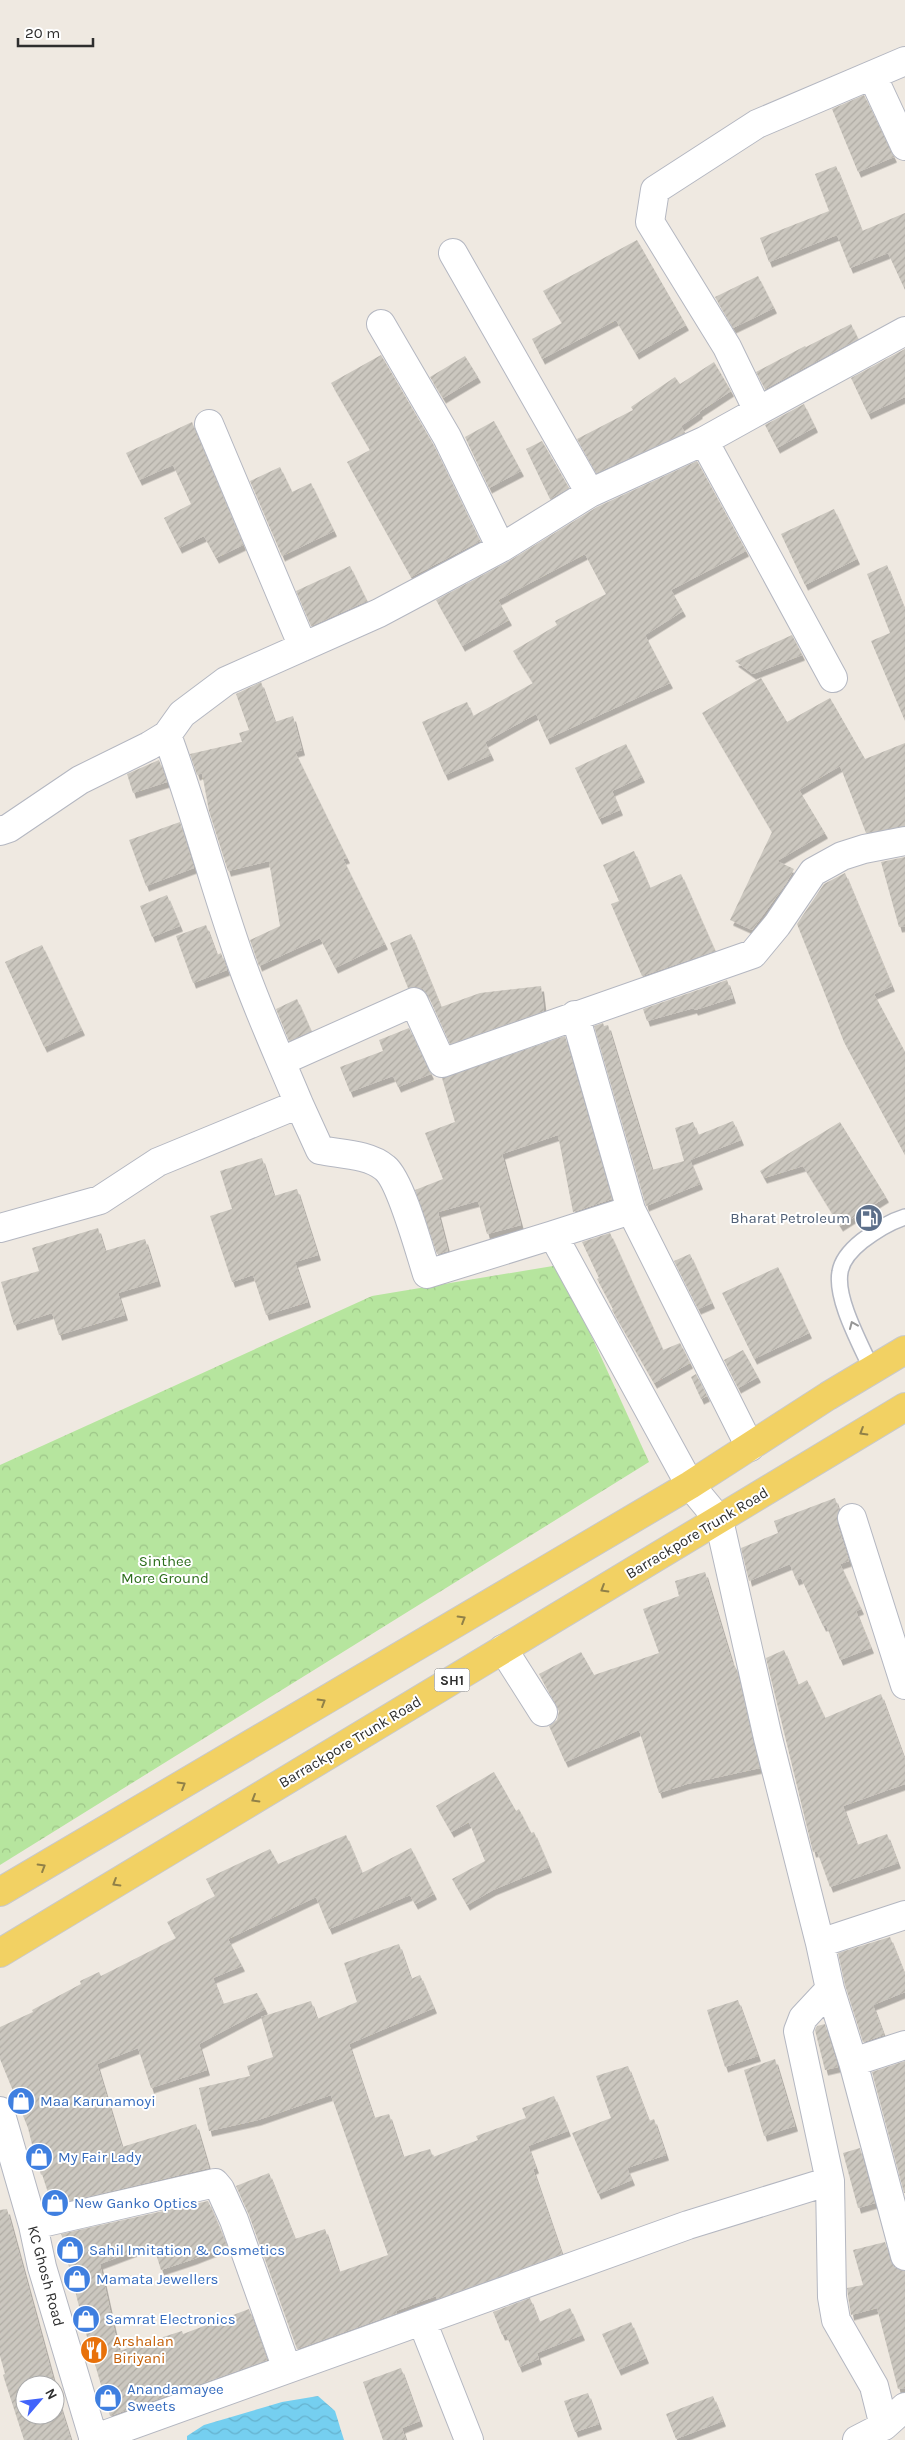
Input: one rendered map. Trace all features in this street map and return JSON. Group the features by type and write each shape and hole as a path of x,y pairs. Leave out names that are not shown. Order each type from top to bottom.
{"main road":[{"path":"0,1892 690,1485 905,1350"},
{"name":"Barrackpore Trunk Road","path":"0,1953 905,1407"}],"street":[{"path":"758,412 727,347 650,222 655,190 757,124 905,61"},
{"path":"872,75 905,146"},
{"path":"453,253 590,493"},
{"path":"381,324 447,436 501,548"},
{"path":"0,831 80,780 149,746 167,735 182,714 226,681 379,614 501,548 590,493 704,440 905,331"},
{"path":"209,424 303,647"},
{"path":"704,440 833,678"},
{"path":"167,735 191,800 211,872 241,962 299,1104 320,1150 367,1158 386,1168 398,1188 427,1274 632,1210"},
{"path":"282,1061 414,1002 442,1063 754,954 814,872 849,854 905,841"},
{"path":"575,1015 632,1210 750,1447"},
{"path":"0,1228 100,1200 158,1162 299,1104"},
{"path":"553,1235 690,1485 719,1520 768,1738 830,1989 853,2062 905,2256"},
{"path":"852,1518 905,1685"},
{"path":"503,1649 543,1712"},
{"path":"820,1943 905,1915"},
{"path":"830,1989 803,2018 798,2031 830,2181 832,2297 836,2320 874,2386 870,2435"},
{"path":"853,2062 905,2045"},
{"name":"KC Ghosh Road","path":"0,2111 33,2225 42,2267 94,2440"},
{"path":"94,2440 688,2225 830,2181"},
{"path":"33,2225 215,2183 220,2189 234,2220 287,2369"},
{"path":"422,2320 469,2440"},
{"path":"870,2435 905,2407"}],"lane":[{"path":"872,1370 842,1297 840,1272 845,1257 857,1246 891,1222 905,1217"}],"green space":[{"name":"Sinthee More Ground","path":"559,1265 649,1462 0,1865 0,1465 372,1296"}],"water":[{"path":"318,2396 335,2411 344,2440 187,2440 187,2436 204,2425 282,2402"}],"building":[{"path":"864,95 894,157 858,172 832,109"},
{"path":"836,166 862,231 905,213 905,290 888,253 850,268 837,235 769,262 760,238 829,211 815,174"},
{"path":"637,240 686,325 636,354 616,320 542,359 532,339 562,323 543,291"},
{"path":"758,276 774,308 733,328 715,297"},
{"path":"851,324 858,339 765,389 756,372"},
{"path":"905,349 905,397 868,414 851,378"},
{"path":"381,355 433,444 480,541 411,577 347,462 370,450 331,383"},
{"path":"465,356 478,377 443,398 430,377"},
{"path":"714,362 731,391 681,426 685,433 596,473 577,439 633,410 631,407 675,377 680,384"},
{"path":"804,404 815,427 777,448 765,425"},
{"path":"494,421 521,471 489,488 465,437"},
{"path":"192,422 243,545 216,558 204,536 179,548 164,518 191,504 173,465 139,480 126,453"},
{"path":"542,441 569,488 550,499 526,449"},
{"path":"697,461 746,551 671,590 683,611 645,635 670,683 547,739 536,714 485,742 491,755 445,775 422,722 467,702 473,716 533,683 513,651 557,625 555,621 606,594 585,554 498,600 509,620 462,646 436,600 509,561 597,507"},
{"path":"280,467 292,492 311,483 334,531 282,556 250,481"},
{"path":"834,509 857,559 805,585 781,534"},
{"path":"887,565 905,610 905,721 871,641 890,633 867,574"},
{"path":"350,566 367,601 311,626 296,591"},
{"path":"792,635 802,655 753,674 735,661"},
{"path":"761,678 787,722 830,698 865,759 905,743 905,826 866,833 840,766 799,790 825,833 777,861 794,869 787,882 752,930 730,920 772,832 702,713"},
{"path":"261,682 275,722 293,716 302,750 295,752 347,858 343,859 385,944 335,968 320,938 259,966 250,940 280,926 269,861 228,871 209,811 202,773 197,775 190,754 242,742 239,733 249,730 236,694"},
{"path":"626,744 642,777 612,791 620,810 599,819 575,768"},
{"path":"159,760 167,782 133,793 127,774"},
{"path":"180,822 194,868 146,886 129,840"},
{"path":"634,851 650,888 681,874 715,951 642,976 611,904 619,901 603,865"},
{"path":"905,857 905,926 899,927 881,862"},
{"path":"845,873 892,986 874,994 905,1052 905,1155 844,1042 797,924 824,884"},
{"path":"167,895 180,926 152,937 140,906"},
{"path":"206,925 217,955 221,953 227,970 193,983 176,936"},
{"path":"411,934 441,1007 480,993 541,986 544,1011 450,1044 428,995 423,989 416,987 408,988 390,943"},
{"path":"42,945 82,1030 44,1047 5,962"},
{"path":"727,980 733,998 695,1010 694,1008 647,1021 643,1009"},
{"path":"297,999 311,1031 289,1041 276,1009"},
{"path":"603,1023 604,1026 608,1025 652,1170 684,1161 675,1128 693,1122 698,1135 733,1121 741,1140 690,1160 700,1184 646,1206 594,1026"},
{"path":"409,1028 431,1074 398,1087 393,1076 350,1092 340,1067 383,1051 379,1040"},
{"path":"565,1036 612,1199 573,1212 558,1135 502,1154 521,1225 487,1234 478,1201 438,1212 448,1251 437,1254 415,1190 443,1179 425,1133 455,1122 442,1078"},
{"path":"840,1122 886,1197 840,1226 803,1166 764,1178 760,1171"},
{"path":"262,1158 274,1196 297,1189 318,1255 295,1262 308,1302 266,1315 253,1275 232,1282 210,1216 232,1209 220,1171"},
{"path":"98,1228 105,1251 145,1239 158,1281 118,1293 125,1315 59,1335 52,1313 14,1325 1,1282 39,1271 32,1248"},
{"path":"610,1233 663,1350 680,1343 690,1363 654,1383 612,1310 582,1242"},
{"path":"690,1254 712,1303 698,1309 674,1261"},
{"path":"778,1267 809,1333 754,1359 722,1293"},
{"path":"743,1350 758,1377 738,1388 724,1360"},
{"path":"696,1374 707,1396 701,1399 691,1377"},
{"path":"835,1498 839,1510 837,1523 849,1561 840,1564 861,1609 856,1611 871,1648 840,1660 826,1625 823,1626 801,1578 796,1580 790,1564 749,1581 741,1548 778,1533 774,1521"},
{"path":"705,1572 732,1662 737,1670 760,1768 687,1784 659,1793 639,1730 565,1762 549,1726 557,1720 559,1711 539,1674 581,1652 594,1675 659,1653 643,1609 679,1596 675,1581"},
{"path":"784,1650 798,1685 807,1680 825,1718 881,1694 905,1760 905,1784 843,1806 857,1845 887,1834 898,1863 830,1887 817,1851 813,1852 766,1658"},
{"path":"494,1772 516,1811 519,1809 531,1833 534,1832 549,1867 493,1890 467,1905 452,1879 485,1861 469,1822 451,1832 436,1806"},
{"path":"346,1835 362,1873 411,1848 434,1894 415,1904 410,1895 329,1929 316,1897 228,1939 242,1966 213,1978 223,2004 257,1993 265,2009 199,2044 207,2070 151,2088 138,2048 97,2064 122,2147 196,2124 209,2168 52,2205 40,2168 38,2169 28,2128 0,2059 0,2027 33,2012 32,2010 81,1984 80,1981 99,1972 101,1976 176,1938 167,1922 215,1896 206,1879 270,1849 278,1864"},
{"path":"890,1937 905,1975 905,1992 873,2005 884,2035 863,2042 845,1985 838,1953"},
{"path":"399,1944 411,1979 420,1975 434,2008 349,2044 374,2118 389,2114 403,2157 430,2149 433,2157 478,2140 476,2136 526,2118 522,2108 554,2096 568,2131 528,2146 536,2168 533,2169 562,2254 437,2299 436,2296 396,2311 397,2313 297,2349 249,2215 236,2186 269,2173 295,2239 325,2229 339,2272 388,2255 331,2095 258,2120 209,2131 199,2088 250,2076 247,2066 273,2057 261,2017 311,2001 317,2019 357,2002 344,1963"},
{"path":"738,2000 758,2056 725,2067 707,2010"},
{"path":"825,2024 838,2067 825,2070 815,2030 817,2026"},
{"path":"775,2059 795,2126 764,2136 744,2070"},
{"path":"905,2061 905,2193 904,2193 872,2072"},
{"path":"628,2066 649,2121 654,2119 666,2155 627,2168 632,2180 598,2194 572,2133 611,2118 596,2076"},
{"path":"860,2148 875,2203 858,2208 843,2153"},
{"path":"208,2201 227,2246 161,2270 153,2244 100,2264 119,2351 182,2331 183,2334 249,2309 267,2360 110,2416 68,2263 71,2262 61,2234"},
{"path":"7,2209 52,2375 15,2375 15,2412 3,2375 5,2374 0,2356 0,2210"},
{"path":"885,2242 894,2267 905,2271 905,2388 898,2389 877,2308 851,2315 847,2288 863,2285 853,2250"},
{"path":"530,2298 539,2322 570,2308 582,2335 537,2353 539,2359 519,2367 506,2334 502,2335 493,2312"},
{"path":"631,2322 646,2358 618,2370 602,2334"},
{"path":"401,2368 420,2421 402,2428 406,2440 383,2440 363,2382"},
{"path":"588,2393 599,2424 575,2432 564,2401"},
{"path":"713,2396 723,2421 676,2439 666,2414"},
{"path":"65,2421 71,2440 24,2440 19,2425 65,2425"}],"place":[{"name":"Bharat Petroleum","path":"869,1218"},
{"name":"Maa Karunamoyi","path":"21,2101"},
{"name":"My Fair Lady","path":"39,2157"},
{"name":"New Ganko Optics","path":"55,2203"},
{"name":"Sahil Imitation & Cosmetics","path":"70,2250"},
{"name":"Mamata Jewellers","path":"77,2279"},
{"name":"Samrat Electronics","path":"86,2319"},
{"name":"Arshalan Biriyani","path":"94,2350"},
{"name":"Anandamayee Sweets","path":"108,2398"}]}
